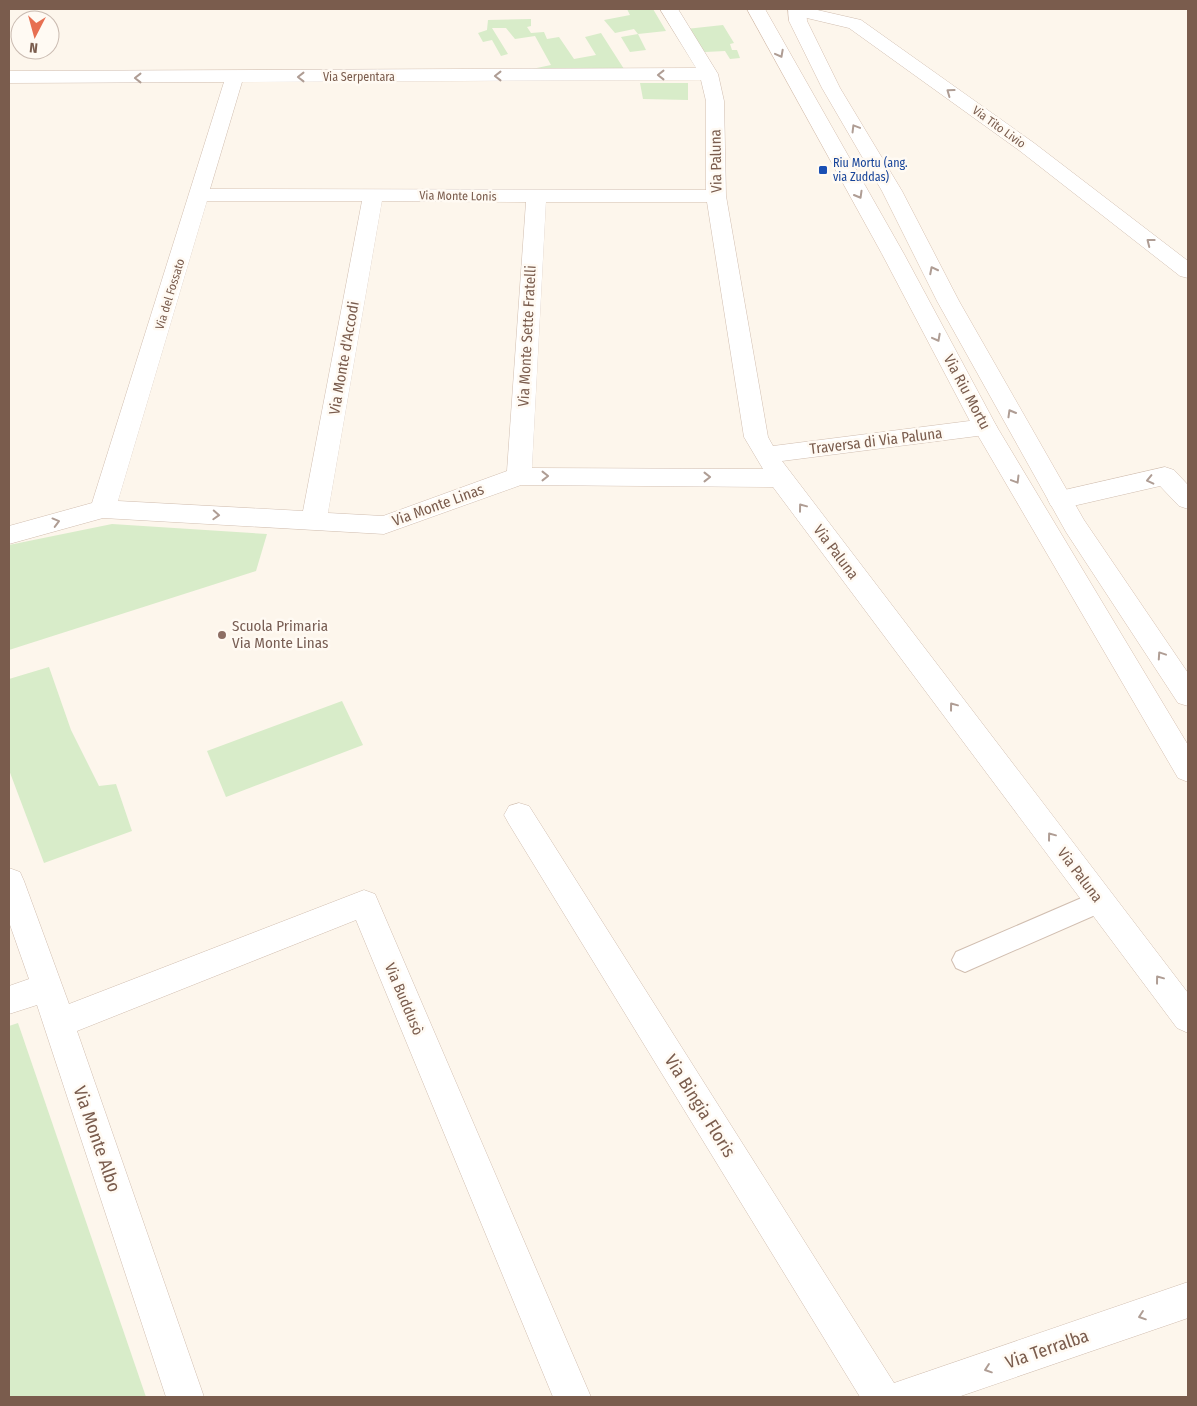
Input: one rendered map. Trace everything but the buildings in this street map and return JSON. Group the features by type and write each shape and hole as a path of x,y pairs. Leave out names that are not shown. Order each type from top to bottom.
{"street":[{"name":"Via Paluna","path":"669,9 709,74 715,101 716,196 756,436 780,478 1188,1018"},
{"name":"Via Riu Mortu","path":"756,9 893,254 985,427 1188,770"},
{"name":"Via Tito Livio","path":"796,9 855,24 1027,147 1188,272"},
{"name":"Via Riu Mortu","path":"796,9 798,21 831,88 892,191 948,301 1060,500 1075,526 1188,695"},
{"name":"Via Serpentara","path":"9,77 234,78 709,74"},
{"name":"Via del Fossato","path":"103,510 234,78"},
{"name":"Via Monte Lonis","path":"200,195 716,196"},
{"name":"Via Monte d'Accodi","path":"314,520 373,195"},
{"name":"Via Monte Sette Fratelli","path":"519,476 536,197"},
{"name":"Traversa di Via Paluna","path":"766,455 985,427"},
{"name":"Via Monte Linas","path":"9,535 103,510 384,525 519,476 780,478"},
{"path":"1060,500 1165,476 1188,500"},
{"name":"Via Bingia Floris","path":"519,815 881,1397"},
{"name":"Via Monte Albo","path":"9,880 48,987 58,1023 185,1397"},
{"name":"Via Buddusò","path":"58,1023 364,903 572,1397"},
{"path":"9,1000 48,987"},
{"name":"Via Terralba","path":"905,1397 1188,1300"}],"lane":[{"path":"965,960 1100,901"}],"green space":[{"path":"627,9 653,9 666,31 638,34 634,29 615,33 604,20 630,15"},
{"path":"531,19 531,26 527,27 531,33 544,32 547,39 559,37 574,59 596,55 585,37 601,33 624,69 527,70 551,65 535,36 515,39 506,28 492,28 508,54 501,56 492,40 483,42 478,33 487,30 488,20"},
{"path":"723,25 734,43 730,44 732,50 737,50 740,58 730,59 725,51 705,52 686,29"},
{"path":"638,34 646,50 630,52 621,37"},
{"path":"640,83 688,83 688,100 643,99"},
{"path":"112,524 267,534 256,571 9,650 9,545"},
{"path":"49,667 71,730 99,786 116,784 132,831 44,863 9,770 9,679"},
{"path":"342,701 363,745 226,797 207,751"},
{"path":"18,1023 146,1397 9,1397 9,1026"}],"place":[{"name":"Riu Mortu (ang. via Zuddas)","path":"823,170"},
{"name":"Scuola Primaria Via Monte Linas","path":"222,635"}]}
